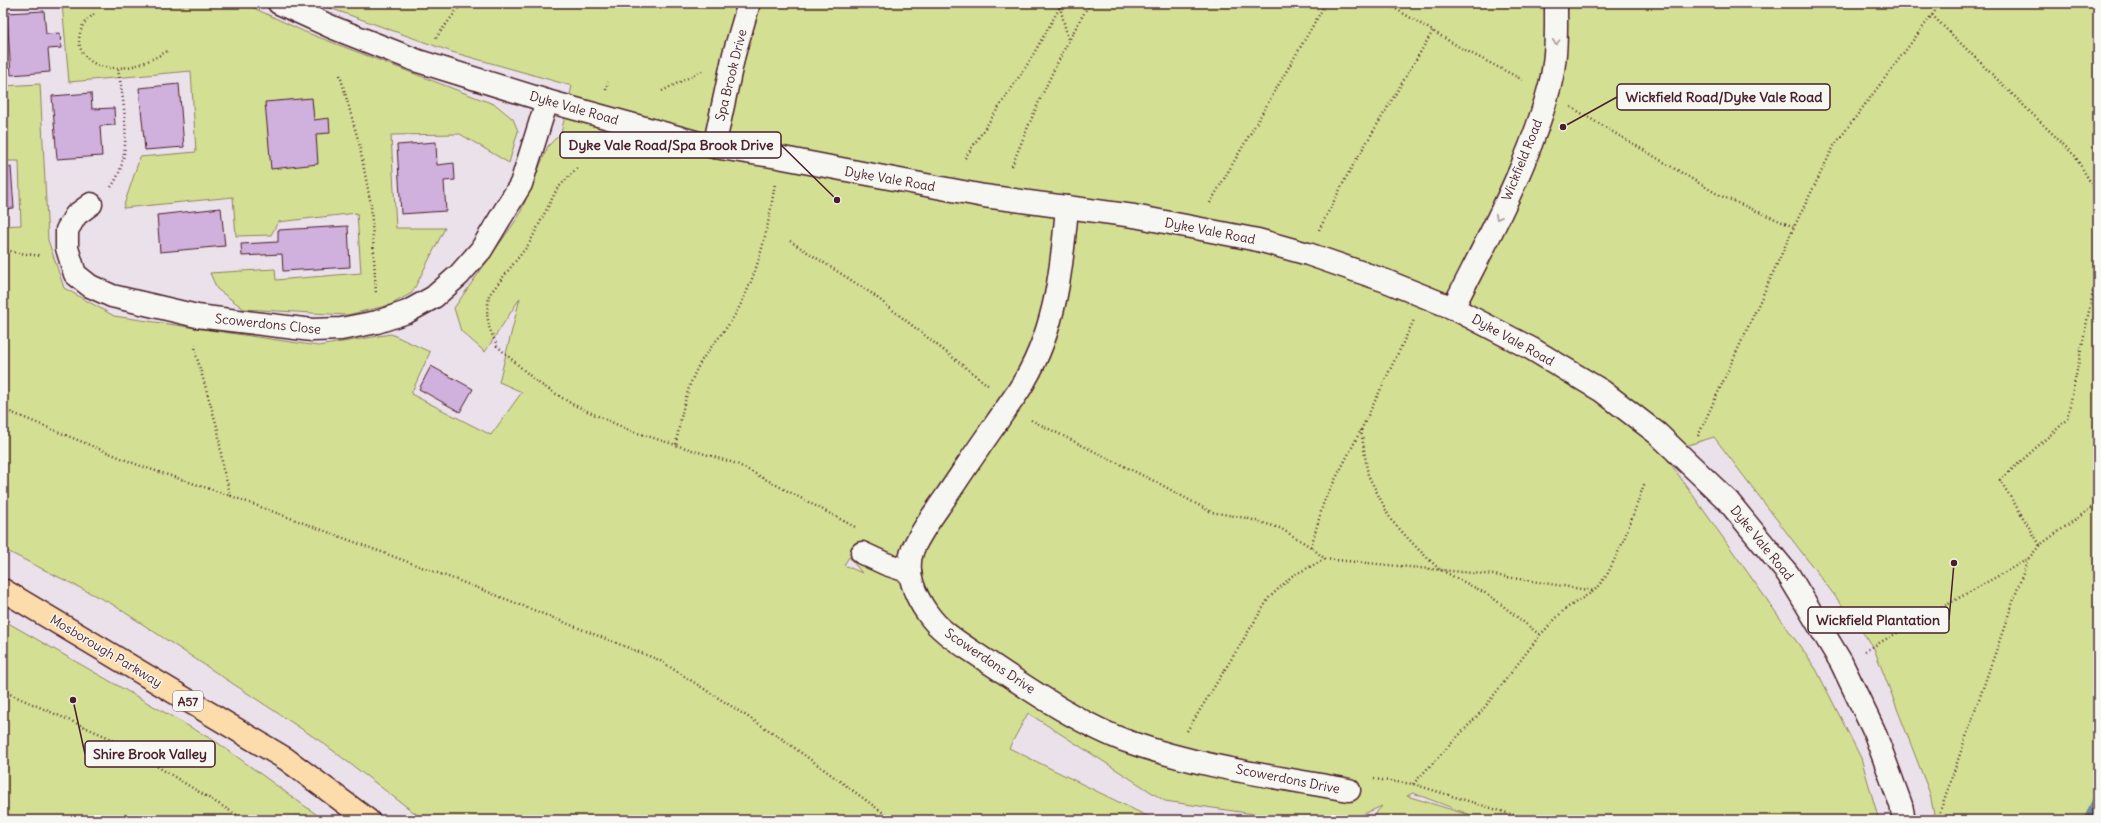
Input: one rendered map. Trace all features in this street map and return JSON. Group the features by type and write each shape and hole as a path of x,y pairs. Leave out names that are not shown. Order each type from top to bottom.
{"highway":[{"name":"Mosborough Parkway","path":"3,590 286,759 368,820"}],"street":[{"name":"Dyke Vale Road","path":"280,3 334,28 418,61 548,101 714,147 778,157 984,196 1068,207 1196,227 1258,240 1308,254 1386,281 1453,308 1532,349 1602,391 1658,434 1728,501 1788,574 1841,662 1874,731 1901,805 1904,820"},
{"name":"Spa Brook Drive","path":"714,147 734,54 749,3"},
{"name":"Wickfield Road","path":"1453,308 1521,171 1548,94 1556,44 1556,3"},
{"name":"Scowerdons Close","path":"91,204 76,215 67,230 67,248 75,274 90,286 112,296 197,316 312,330 341,329 377,322 408,312 434,297 459,276 481,250 521,184 548,101"},
{"name":"Scowerdons Drive","path":"1068,207 1061,271 1056,297 1042,346 1025,381 931,519 913,551 910,572 915,592 928,615 947,634 1012,678 1072,714 1127,741 1174,755 1253,773 1358,784"},
{"path":"862,553 886,564 910,572"}],"path":[{"path":"418,61 462,3"},
{"path":"1059,3 1068,40"},
{"path":"1012,166 1031,116 1068,40 1090,3"},
{"path":"1196,227 1326,3"},
{"path":"1386,3 1433,31 1548,94 1719,194 1794,227"},
{"path":"1688,462 1699,434 1794,227 1834,146 1941,3"},
{"path":"964,158 1029,62 1060,7"},
{"path":"94,14 83,25 79,44 85,58 100,68 118,68 151,61 169,50"},
{"path":"1932,15 2074,156 2098,195"},
{"path":"1308,254 1349,172 1433,31"},
{"path":"662,91 734,54"},
{"path":"91,204 105,195 114,184 120,170 125,142 124,104 118,68"},
{"path":"340,75 358,143 371,205 377,322"},
{"path":"576,168 557,189 529,244 489,295 489,328 497,346 537,382 572,404 631,431 737,464 862,531"},
{"path":"676,444 686,396 700,363 736,314 756,270 766,238 776,176"},
{"path":"790,241 870,293 991,388"},
{"path":"3,248 13,252 52,258 69,254"},
{"path":"2040,546 2000,480 2067,420 2098,266"},
{"path":"1311,547 1324,501 1403,346 1424,296"},
{"path":"197,316 195,352 218,430 222,469 231,496"},
{"path":"3,409 138,465 231,496 478,588 659,660 781,738 893,820"},
{"path":"1029,418 1039,426 1160,484 1211,512 1246,518 1280,528 1311,547 1325,559"},
{"path":"1361,430 1368,475 1391,520 1439,569 1489,594 1540,635"},
{"path":"1413,784 1481,712 1540,635 1565,609 1594,591 1607,575 1623,542 1645,482"},
{"path":"1841,662 2028,559 2040,546 2098,503"},
{"path":"1174,755 1214,685 1269,598 1292,576 1325,559 1494,575 1594,591"},
{"path":"1937,820 2028,559"},
{"path":"3,691 114,740 245,820"},
{"path":"1358,784 1413,784 1530,820"},
{"path":"293,820 296,816"}],"green space":[{"path":"62,3 243,3 305,32 496,105 513,119 518,131 509,163 460,134 391,135 396,228 445,228 412,293 390,305 347,315 244,309 217,289 210,273 275,269 276,280 361,273 357,213 278,222 271,235 236,236 233,197 123,208 140,157 196,152 191,71 69,82"},
{"path":"316,3 2098,3 2098,820 1935,820 1930,794 1873,646 1714,437 1663,453 1816,669 1861,758 1879,820 1370,820 1382,806 1350,820 1295,820 1165,801 1028,713 1009,748 1151,818 1163,820 424,820 323,743 112,604 3,549 3,226 21,225 19,161 3,161 3,86 40,84 48,240 64,288 114,316 318,346 391,334 430,352 411,394 491,435 522,392 499,382 520,298 485,352 461,331 454,308 519,216 548,146 561,133 572,86 452,52","holes":["849,557 862,573 844,565","1413,793 1471,815 1472,816 1407,796"]},
{"path":"3,620 218,743 324,820 3,820"}],"building":[{"path":"44,11 46,34 60,33 61,48 48,49 50,72 11,75 7,13"},
{"path":"179,84 184,147 145,150 139,88"},
{"path":"91,93 92,109 114,108 115,125 100,126 102,156 57,159 52,96"},
{"path":"312,98 314,120 329,118 330,133 316,134 318,164 271,169 265,102"},
{"path":"436,142 437,165 454,163 455,180 444,181 446,211 401,214 397,145"},
{"path":"11,167 14,208 3,209 3,168"},
{"path":"221,208 225,246 160,252 157,215"},
{"path":"348,226 350,267 283,271 282,254 242,256 241,244 278,242 278,230"},
{"path":"431,366 473,389 460,412 419,389"}],"waterway":[{"path":"2088,820 2098,797"}],"place":[{"name":"Wickfield Road/Dyke Vale Road","path":"1563,127"},
{"name":"Dyke Vale Road/Spa Brook Drive","path":"837,200"},
{"name":"Wickfield Plantation","path":"1954,563"},
{"name":"Shire Brook Valley","path":"73,700"}]}
